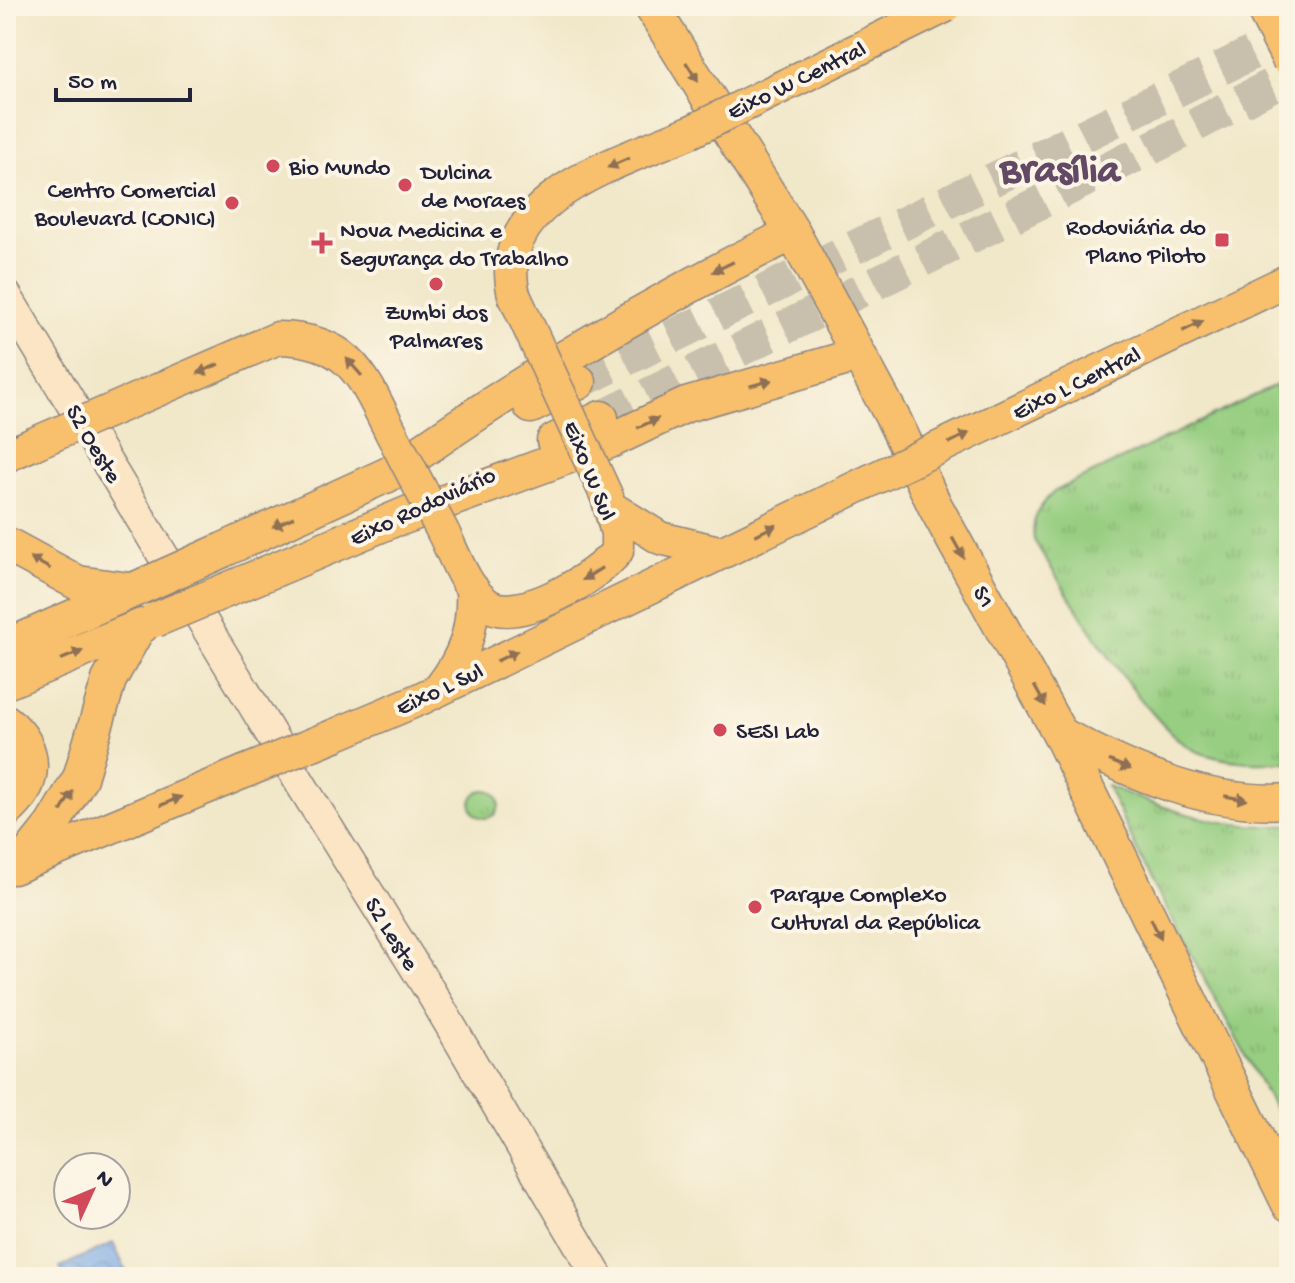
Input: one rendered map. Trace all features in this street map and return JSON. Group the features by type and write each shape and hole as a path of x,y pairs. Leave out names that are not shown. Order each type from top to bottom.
{"highway":[{"name":"S1","path":"651,6 793,233 935,506 1060,734 1289,1204"},
{"path":"386,476 570,355 701,277 793,233"},
{"path":"401,518 610,441 686,405 858,355"},
{"name":"Eixo Rodoviário","path":"6,647 386,476 579,382"},
{"name":"Eixo Rodoviário","path":"6,682 401,518 601,418"},
{"path":"6,544 78,583 134,589"},
{"path":"14,867 52,825 80,778 109,680 146,624"},
{"path":"6,722 25,741 32,770 23,794 6,811"},
{"path":"1060,734 1101,756 1183,789 1263,803 1289,801"}],"main road":[{"name":"Eixo W Central","path":"690,132 946,6"},
{"path":"1261,6 1289,61"},
{"name":"Eixo W Sul","path":"472,588 488,604 511,610 527,608 589,577 617,551 609,502 514,295 509,275 518,232 533,211 607,168 690,132"},
{"name":"Eixo L Central","path":"863,484 1289,280"},
{"name":"S2 Oeste","path":"6,295 184,591"},
{"path":"20,450 278,338 301,338 322,343 342,353 363,378 472,588 470,636 459,664 438,690"},
{"name":"Eixo L Sul","path":"14,867 438,690 863,484"},
{"path":"609,502 660,538 719,552"},
{"name":"S2 Leste","path":"184,591 433,996 598,1277"}],"green space":[{"path":"1289,379 1289,762 1254,762 1209,756 1178,739 1133,689 1034,540 1035,519 1055,491"},
{"path":"1107,786 1173,810 1218,821 1241,825 1289,825 1289,1136 1151,880"},
{"path":"485,790 495,794 499,804 495,814 485,818 475,814 471,804 475,794"}],"water":[{"path":"113,1243 129,1277 65,1277 60,1267"}],"tunnel":[{"path":"579,382 1289,35"},
{"path":"601,418 1169,139 1289,76"}],"place":[{"name":"Bio Mundo","path":"273,166"},
{"name":"Dulcina de Moraes","path":"405,185"},
{"name":"Centro Comercial Boulevard (CONIC)","path":"232,203"},
{"name":"Rodoviária do Plano Piloto","path":"1222,240"},
{"name":"Nova Medicina e Segurança do Trabalho","path":"322,243"},
{"name":"Zumbi dos Palmares","path":"436,284"},
{"name":"SESI Lab","path":"720,730"},
{"name":"Parque Complexo Cultural da República","path":"755,907"}],"district":[{"name":"Brasília","path":"1060,166"}]}
